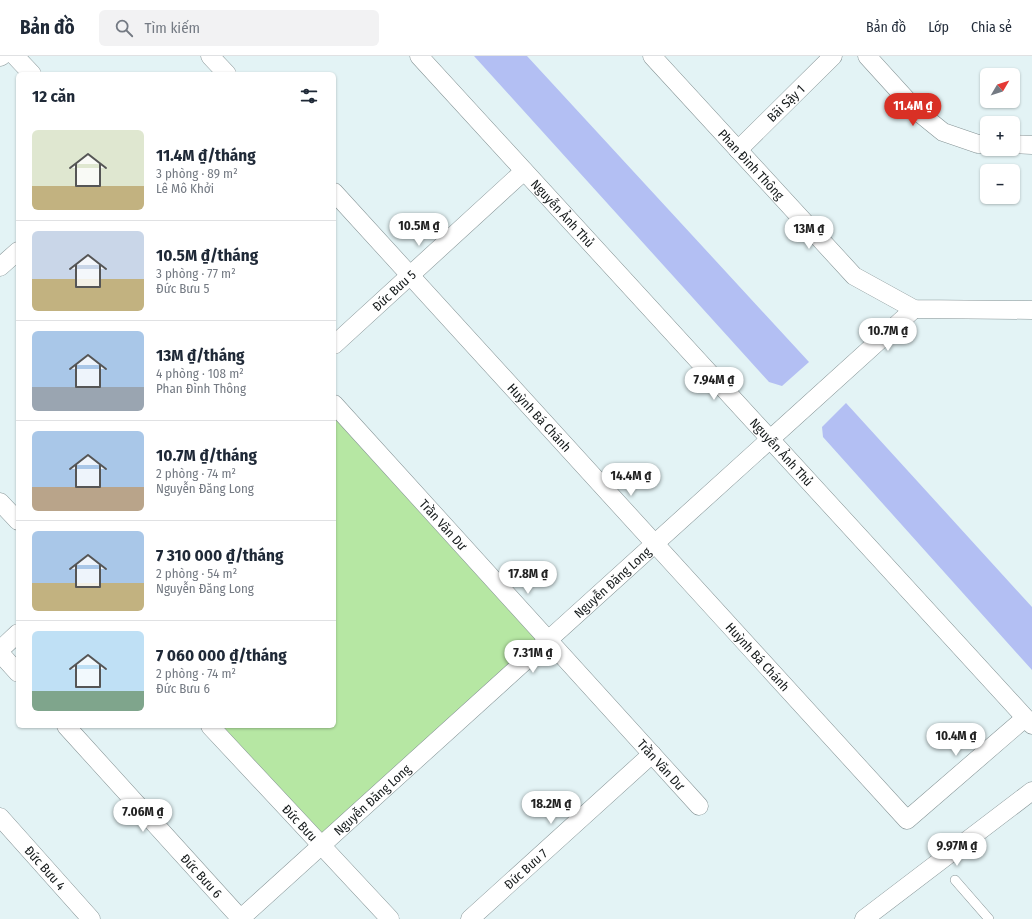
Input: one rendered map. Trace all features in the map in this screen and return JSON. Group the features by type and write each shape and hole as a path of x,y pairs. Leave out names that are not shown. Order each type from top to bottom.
{"street":[{"path":"15,56 30,72"},
{"path":"210,56 225,72"},
{"name":"Nguyễn Ảnh Thủ","path":"419,56 1029,721"},
{"name":"Phan Đình Thông","path":"652,56 854,276 914,309 1032,310"},
{"name":"Bãi Sậy 1","path":"738,150 833,56"},
{"path":"867,56 917,111 943,132 980,144"},
{"path":"1020,144 1032,145"},
{"name":"Đức Bưu 5","path":"336,343 524,171"},
{"name":"Huỳnh Bá Chánh","path":"336,194 907,820 1029,721"},
{"path":"0,267 16,252"},
{"name":"Nguyễn Đăng Long","path":"241,919 914,309"},
{"name":"Trần Văn Dư","path":"336,406 699,806"},
{"path":"0,502 16,519"},
{"path":"0,650 16,635"},
{"path":"0,653 16,671"},
{"name":"Đức Bưu 6","path":"68,728 241,919"},
{"name":"Đức Bưu","path":"212,728 390,919"},
{"name":"Đức Bưu 7","path":"470,919 652,754"},
{"path":"864,919 1032,791"},
{"name":"Đức Bưu 4","path":"0,817 91,919"}],"lane":[{"path":"955,880 988,919"}],"green space":[{"path":"336,406 548,640 321,845 212,728 336,728"}],"water":[{"path":"474,56 527,56 809,362 782,386 769,382"},
{"path":"846,403 1032,607 1032,670 823,437 822,427"}]}
